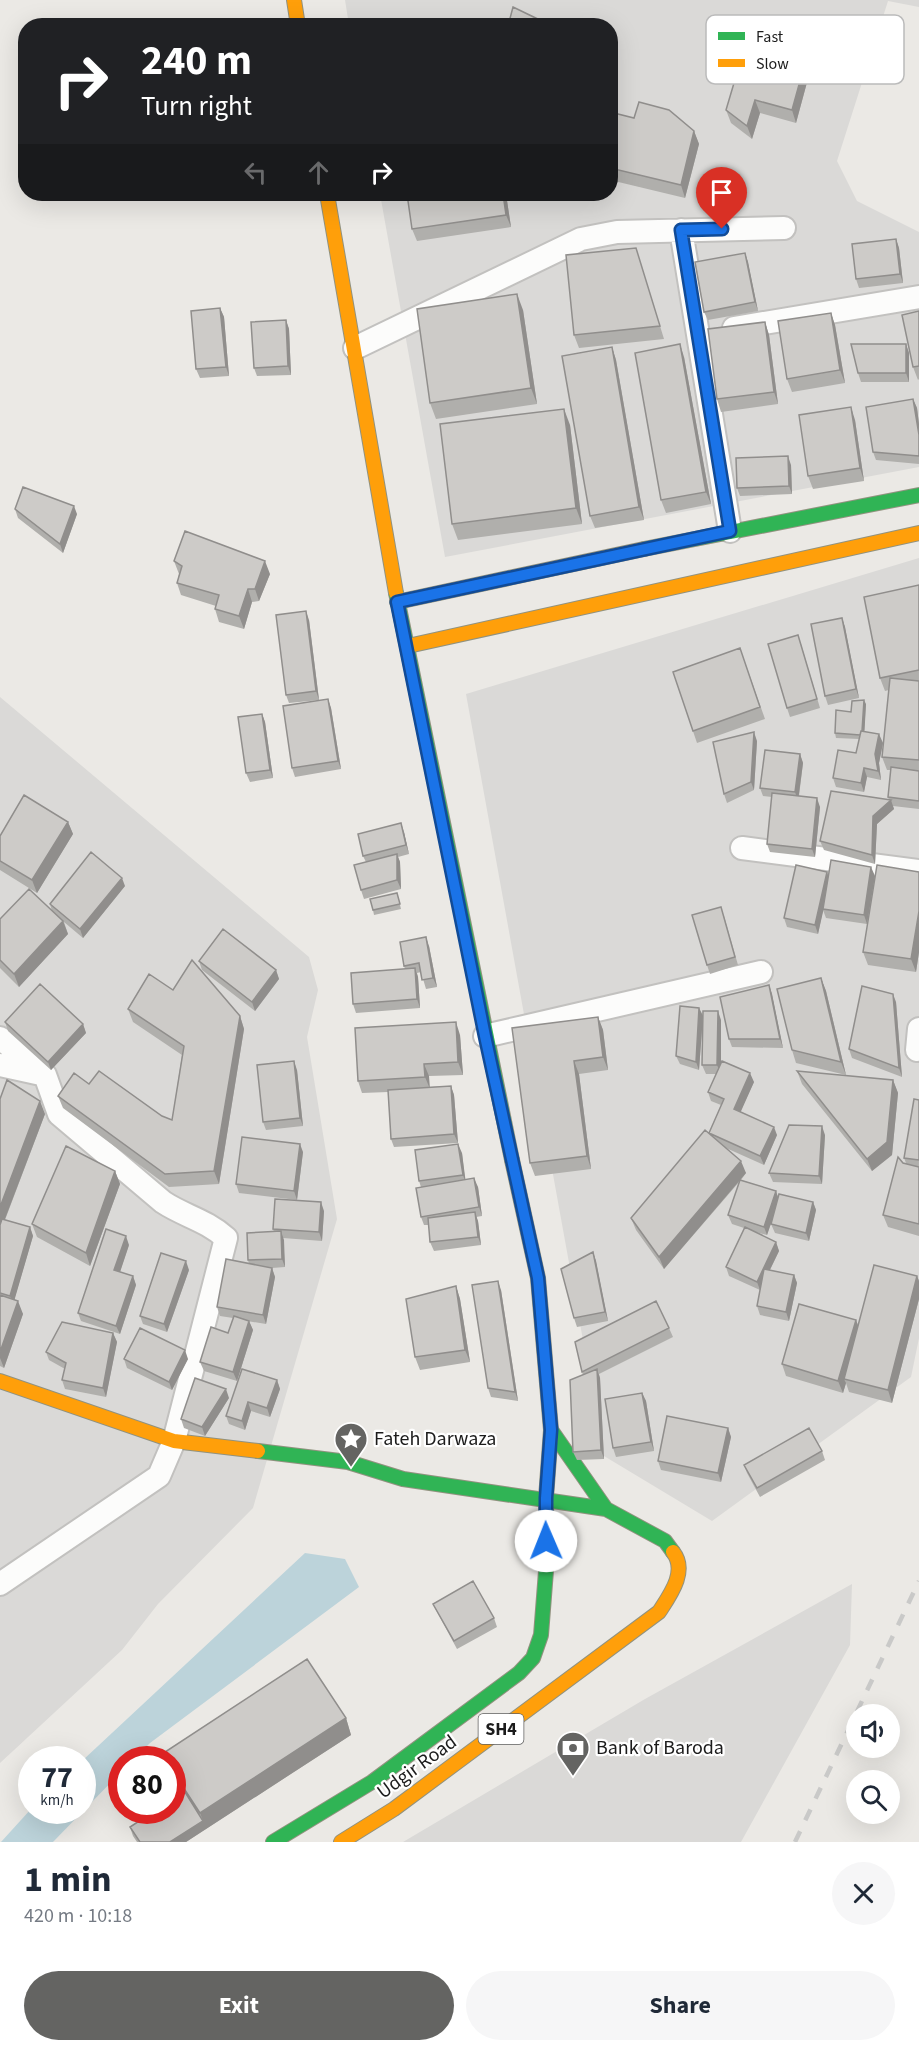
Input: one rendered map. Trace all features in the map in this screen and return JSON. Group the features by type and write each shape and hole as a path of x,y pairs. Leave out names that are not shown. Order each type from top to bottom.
{"main road":[{"path":"294,0 297,18"},
{"name":"Udgir Road","path":"273,1842 372,1782 519,1673 533,1658 541,1635 547,1562 546,1498 551,1430 538,1278 485,1036 408,646 397,602 328,201"},
{"path":"397,602 730,531 919,495"},
{"path":"408,646 919,533"},
{"path":"0,1381 174,1441 348,1462 403,1479 546,1498 606,1509"},
{"path":"551,1430 606,1509"},
{"name":"Udgir Road","path":"341,1842 394,1809 659,1612 676,1582 678,1558 665,1541 606,1509"}],"street":[{"path":"355,348 581,239 617,232 784,228"},
{"path":"681,230 730,531"},
{"path":"697,334 919,297"},
{"path":"742,848 919,871"},
{"path":"485,1036 761,972"},
{"path":"0,1038 45,1075 59,1114 163,1202 179,1212 210,1223 226,1238 174,1441 159,1476 0,1584"},
{"path":"0,1065 45,1075"}],"shaded area":[{"path":"345,0 919,0 919,7 888,1 884,15 706,15 706,84 862,84 837,161 857,201 919,232 919,467 445,557 381,201 618,201 618,18 348,18"},
{"path":"919,558 919,1338 911,1377 712,1521 604,1456 466,694"},
{"path":"0,697 309,957 318,990 307,1037 337,1219 253,1508 158,1604 122,1650 0,1763"},
{"path":"852,1584 850,1645 741,1842 403,1842 645,1699"}],"water":[{"path":"305,1553 345,1559 359,1587 147,1746 108,1746 108,1785 96,1798 96,1748"},
{"path":"18,1823 70,1824 53,1842 1,1842"}],"building":[{"path":"513,7 536,18 510,18"},
{"path":"734,84 799,84 792,110 755,100 747,126 726,110"},
{"path":"639,102 669,110 694,131 681,185 618,170 618,114 634,118"},
{"path":"408,201 504,201 506,215 412,229"},
{"path":"896,239 900,274 856,279 852,244"},
{"path":"636,248 660,326 574,335 566,255"},
{"path":"745,253 755,302 704,312 695,262"},
{"path":"517,294 531,388 430,403 417,309"},
{"path":"220,308 226,367 196,369 191,311"},
{"path":"919,311 919,366 913,367 902,315"},
{"path":"831,313 840,370 787,379 778,321"},
{"path":"286,320 288,366 254,368 251,322"},
{"path":"765,322 774,392 717,399 708,329"},
{"path":"680,344 706,492 661,500 635,353"},
{"path":"851,344 906,344 906,373 858,373"},
{"path":"612,347 639,507 590,516 562,356"},
{"path":"913,399 919,435 919,456 873,452 866,407"},
{"path":"851,407 860,468 808,476 799,415"},
{"path":"564,409 576,508 452,524 440,424"},
{"path":"788,456 789,486 737,488 736,458"},
{"path":"23,487 74,506 60,544 15,509"},
{"path":"185,531 265,561 255,589 248,589 239,616 215,609 219,595 177,583 182,566 174,561"},
{"path":"919,585 919,670 880,678 864,597"},
{"path":"306,611 316,691 286,695 276,615"},
{"path":"842,618 856,689 825,696 811,624"},
{"path":"798,635 817,699 787,708 768,644"},
{"path":"740,648 760,707 693,731 673,672"},
{"path":"890,678 919,681 919,760 882,757"},
{"path":"328,699 338,761 292,768 283,706"},
{"path":"864,700 860,735 835,733 836,710 851,712 852,701"},
{"path":"262,714 270,770 246,773 238,717"},
{"path":"861,731 879,734 875,754 878,771 864,768 861,783 833,778 838,750 856,753"},
{"path":"754,732 751,782 724,794 713,742"},
{"path":"765,750 800,754 795,792 760,788"},
{"path":"891,767 919,771 919,801 888,797"},
{"path":"831,791 891,800 873,816 872,855 820,841"},
{"path":"772,793 817,798 812,849 767,844"},
{"path":"24,795 68,822 32,880 0,861 0,836"},
{"path":"401,823 406,845 363,856 358,834"},
{"path":"91,852 122,878 80,929 50,904"},
{"path":"397,854 397,880 361,890 354,865"},
{"path":"831,860 871,867 864,915 823,909"},
{"path":"796,865 827,872 815,925 784,918"},
{"path":"877,865 919,872 919,911 911,959 863,952"},
{"path":"29,889 63,921 14,974 0,960 0,919"},
{"path":"397,893 400,904 373,910 370,899"},
{"path":"721,907 735,957 707,965 692,915"},
{"path":"223,929 276,970 252,1002 199,961"},
{"path":"426,937 433,978 422,980 419,963 404,966 400,942"},
{"path":"192,960 240,1016 214,1171 165,1174 58,1096 74,1073 89,1084 99,1071 162,1116 172,1120 184,1046 128,1009 149,974 173,990"},
{"path":"415,968 417,999 353,1004 351,973"},
{"path":"821,978 841,1062 792,1050 777,989"},
{"path":"40,984 83,1024 48,1062 5,1022"},
{"path":"769,985 780,1039 729,1039 720,997"},
{"path":"862,986 893,994 899,1068 849,1049"},
{"path":"680,1006 699,1008 696,1062 676,1056"},
{"path":"703,1011 718,1011 717,1065 702,1065"},
{"path":"598,1017 603,1057 574,1061 587,1156 530,1163 512,1028"},
{"path":"456,1022 458,1062 424,1064 425,1077 358,1081 355,1028"},
{"path":"294,1061 300,1118 263,1122 257,1065"},
{"path":"722,1061 750,1073 734,1109 774,1127 760,1156 709,1133 724,1099 708,1092"},
{"path":"797,1071 893,1080 887,1142 867,1159"},
{"path":"7,1080 40,1101 0,1207 0,1099"},
{"path":"451,1086 454,1134 391,1139 388,1090"},
{"path":"914,1099 919,1100 919,1160 904,1158"},
{"path":"789,1125 822,1126 819,1176 769,1173"},
{"path":"705,1130 741,1161 659,1257 631,1218"},
{"path":"242,1137 300,1144 294,1191 236,1184"},
{"path":"458,1144 463,1175 419,1181 415,1150"},
{"path":"66,1146 115,1171 86,1253 32,1224"},
{"path":"898,1157 903,1163 919,1167 919,1224 883,1215"},
{"path":"474,1178 479,1207 421,1217 416,1188"},
{"path":"740,1180 776,1191 764,1227 728,1215"},
{"path":"779,1194 813,1202 806,1233 771,1224"},
{"path":"275,1199 321,1202 319,1232 273,1229"},
{"path":"475,1212 478,1237 430,1242 428,1218"},
{"path":"2,1219 30,1227 10,1296 0,1293 0,1225"},
{"path":"745,1227 776,1242 757,1282 726,1267"},
{"path":"106,1229 126,1236 114,1270 133,1276 116,1326 78,1313"},
{"path":"281,1231 282,1259 248,1260 247,1233"},
{"path":"593,1252 605,1312 574,1318 561,1269"},
{"path":"161,1253 186,1261 164,1324 140,1316"},
{"path":"226,1259 272,1268 263,1315 217,1307"},
{"path":"874,1265 917,1276 888,1390 844,1379"},
{"path":"764,1269 794,1275 786,1312 757,1306"},
{"path":"498,1281 515,1392 488,1388 472,1285"},
{"path":"456,1286 465,1350 415,1357 406,1299"},
{"path":"0,1295 18,1301 0,1352"},
{"path":"656,1301 669,1328 582,1372 575,1342"},
{"path":"799,1304 856,1320 838,1381 782,1364"},
{"path":"234,1316 249,1321 233,1372 200,1362 211,1327 228,1333"},
{"path":"62,1322 113,1333 103,1388 62,1380 66,1363 46,1352"},
{"path":"140,1328 185,1350 169,1382 124,1359"},
{"path":"242,1369 277,1380 267,1408 248,1402 242,1421 226,1416"},
{"path":"597,1369 601,1450 573,1452 570,1380"},
{"path":"195,1378 226,1389 202,1427 181,1419"},
{"path":"642,1393 651,1442 613,1448 605,1399"},
{"path":"667,1416 728,1428 718,1473 658,1461"},
{"path":"809,1428 822,1451 757,1488 744,1465"},
{"path":"473,1581 494,1618 454,1641 433,1604"},
{"path":"307,1659 346,1718 200,1813 186,1792 186,1746 174,1746"},
{"path":"186,1794 203,1821 170,1842 140,1842 130,1827 135,1824 186,1824"}],"railway":[{"path":"795,1842 919,1581"}],"traffic: fast":[{"path":"644,549 919,495"},
{"path":"396,593 512,1160"},
{"path":"551,1430 606,1509 665,1541 673,1552"},
{"path":"258,1451 348,1462 403,1479 606,1509"},
{"path":"273,1842 372,1782 519,1673 533,1658 541,1635 547,1558"}],"traffic: slow":[{"path":"294,0 297,18"},
{"path":"328,201 396,593"},
{"path":"408,646 919,533"},
{"path":"397,602 644,549"},
{"path":"512,1160 538,1278 551,1430 546,1498 547,1558"},
{"path":"0,1381 174,1441 258,1451"},
{"path":"341,1842 394,1809 659,1612 672,1591 678,1575 679,1567 673,1552"}],"place":[{"name":"Fateh Darwaza","path":"351,1468"},
{"name":"Bank of Baroda","path":"573,1777"}],"route":[{"path":"546,1541 546,1498 551,1430 538,1278 485,1036 423,734 408,646 397,602 730,531 681,230 722,229"}]}
